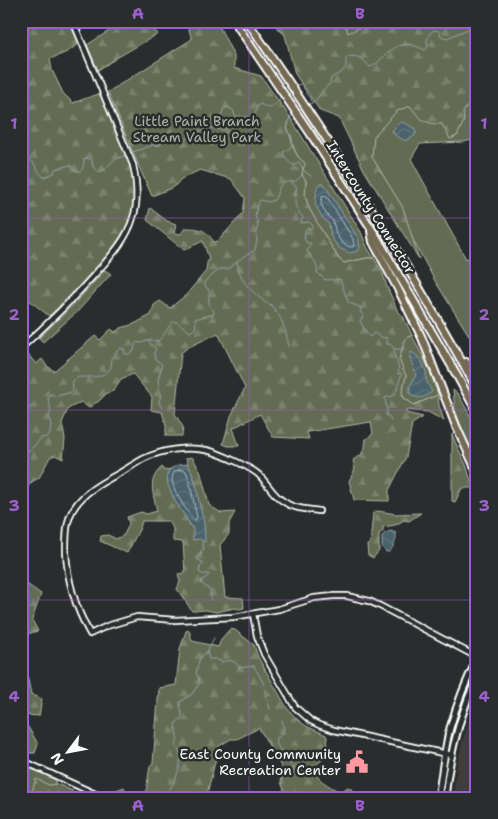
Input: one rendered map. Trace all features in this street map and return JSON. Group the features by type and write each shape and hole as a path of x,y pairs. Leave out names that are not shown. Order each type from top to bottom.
{"highway":[{"name":"Intercounty Connector","path":"234,21 260,57 376,236 477,412"},
{"name":"Intercounty Connector","path":"247,21 321,129 385,230 477,389"},
{"path":"371,230 373,242 422,338 456,426 477,472"},
{"path":"445,332 477,377"}],"main road":[{"path":"438,798 445,754 458,701 477,658"},
{"path":"446,798 452,755 465,709 477,677"}],"street":[{"path":"21,348 70,301 111,256 125,237 134,218 137,201 136,177 128,150 73,21"},
{"path":"319,511 293,507 282,501 259,475 251,469 207,450 189,449 158,453 143,459 88,492 77,504 70,516 67,524 66,540 68,576 76,606 90,634 107,626 137,617 175,620 227,618 279,609 314,598 347,596 369,601 380,606 477,658"},
{"path":"252,614 257,636 264,654 296,707 312,721 334,730 452,755"},
{"path":"21,760 104,798"}],"shaded area":[{"path":"477,696 477,798 453,798 462,743"}],"green space":[{"path":"21,21 69,21 79,44 67,52 50,59 52,70 63,93 73,103 101,93 128,159 133,179 133,207 123,232 108,254 49,316 29,300 27,289 21,286"},
{"path":"119,21 145,21 158,34 98,70 87,45 120,24"},
{"name":"Little Paint Branch Stream Valley Park","path":"186,21 218,21 234,56 234,68 261,76 290,117 287,128 295,152 305,163 302,174 306,181 305,196 319,226 339,259 344,263 374,258 383,274 397,310 403,316 412,335 405,339 399,359 406,376 402,392 404,398 414,405 438,395 444,421 428,412 407,410 406,413 423,417 412,424 406,457 389,490 389,501 354,500 349,481 355,469 353,460 361,455 366,439 373,434 371,422 307,432 309,439 273,437 260,414 233,428 239,446 223,444 231,416 245,388 218,333 187,348 181,353 175,414 183,427 182,436 166,436 166,425 162,412 151,410 152,397 133,374 121,379 113,391 107,393 89,408 81,402 68,409 62,423 65,439 63,459 55,455 50,457 39,478 33,481 21,494 21,418 27,414 29,406 21,398 21,356 26,352 36,364 42,359 54,371 95,336 100,340 111,329 115,332 151,315 154,305 160,301 170,308 186,295 206,271 209,259 203,241 184,250 147,220 150,208 167,221 176,224 174,233 181,234 185,228 198,229 208,234 214,242 218,241 243,213 245,198 231,179 200,170 181,179 174,187 152,196 108,92 192,39"},
{"path":"270,21 344,21 348,33 375,21 477,21 477,99 472,100 463,112 464,121 457,136 450,139 442,124 423,120 410,106 397,111 374,136 372,157 403,208 419,259 364,170 339,118 320,111 295,74 285,35"},
{"path":"279,21 477,21 477,139 463,142 420,144 411,159 466,259 477,253 477,348 435,281 355,133"},
{"path":"290,117 361,232 374,258 344,263 339,259 319,226 305,196 306,181 287,128"},
{"path":"105,270 111,274 78,311 43,342 39,338"},
{"path":"412,335 429,369 438,395 414,405 404,398 402,392 406,376 399,360 405,339"},
{"path":"453,390 458,394 477,428 477,461 455,410"},
{"path":"452,434 471,480 477,487 475,491 471,488 462,488 455,502 452,501"},
{"path":"192,457 200,470 209,505 221,513 235,512 229,523 229,534 220,545 225,597 243,598 244,608 216,612 206,610 192,611 177,589 180,582 178,574 185,573 183,542 173,541 173,528 169,521 142,521 127,553 100,541 101,536 108,535 116,539 124,535 129,524 127,517 141,512 147,514 157,511 152,487 154,477 162,467 164,471 170,469 167,475 193,529 198,495 186,458"},
{"path":"378,511 396,514 421,513 409,521 404,520 395,525 383,527 383,531 379,534 379,551 373,558 368,555 367,545 370,544 373,513"},
{"path":"21,580 41,594 32,620 38,631 23,635"},
{"path":"230,629 235,630 254,645 258,657 287,708 306,726 326,735 328,744 326,754 323,759 312,767 317,776 340,792 348,787 365,798 287,798 281,782 283,770 259,728 219,746 206,798 145,798 150,766 153,763 159,688 176,685 180,649 186,631 189,630 192,641 218,647 222,638"},
{"path":"21,675 27,675 31,694 42,699 39,716 25,715 21,720"},
{"path":"21,722 28,727 38,744 35,753 21,753"},
{"path":"21,763 57,779 48,798 21,798"},
{"path":"36,779 49,785 57,784 88,798 70,798 57,792 54,798 30,798"},
{"path":"124,787 128,796 139,798 119,798 116,796 114,791"}],"water":[{"path":"401,122 415,129 416,134 406,141 396,136 392,131"},
{"path":"319,184 324,184 358,238 360,247 357,251 350,253 339,248 331,237 329,224 322,217 315,204"},
{"path":"411,352 423,364 426,380 432,392 421,397 415,397 410,393 410,386 416,375 410,357"},
{"path":"187,464 197,488 204,523 205,542 200,539 193,540 193,529 175,501 168,485 167,475 170,469 178,465"},
{"path":"391,531 396,533 396,540 391,550 386,552 382,547 382,536"}],"waterway":[{"path":"307,106 316,100 330,84 331,78 342,72 346,67 346,58 353,56 359,58 370,67 398,46 407,44 425,50 428,47 429,34 434,30 439,31 441,36 447,38 475,26 477,22"},
{"path":"296,87 299,84 303,85 306,94 313,103"},
{"path":"130,153 153,145 159,145 167,138 184,140 206,129 225,129 226,122 222,122 221,117 223,110 227,107 233,110 235,116 250,117 255,115 257,106 261,104 271,108 283,97"},
{"path":"21,457 41,438 47,437 50,434 51,424 49,417 51,411 48,398 51,394 57,396 72,392 72,382 78,377 92,377 106,373 111,365 111,358 120,348 124,349 125,354 129,354 134,351 137,342 158,341 173,322 177,322 190,332 195,329 195,319 214,314 209,303 209,290 204,282 220,269 228,269 255,250 258,224 255,216 260,200 268,202 274,200 281,185 295,181 302,174 301,164 299,162 295,165 290,163 283,152 289,149 292,143 292,138 287,128 290,117 295,114"},
{"path":"21,167 25,159 29,159 44,177 54,173 55,169 71,165 74,170 80,171 83,168 84,159 88,158 92,160 93,167 99,172 115,160 126,155"},
{"path":"304,171 311,176"},
{"path":"292,183 297,187 295,203 297,210 303,217 301,223 309,222 313,226 311,229 308,227 305,230 304,238 307,243 311,243 307,251 316,263 317,272 325,280 340,279 348,302 361,308 360,312 364,315 360,321 367,334 370,337 374,333 383,338 386,337 387,344 394,348 398,374 401,373 401,375 395,395 385,398 386,416 389,416 391,421"},
{"path":"237,262 241,276 247,286 266,303 270,304 278,314 289,346"},
{"path":"150,342 156,349 154,353 155,359 162,364 158,380 161,395 159,402 162,408"},
{"path":"395,349 405,349"},
{"path":"202,541 204,549 200,552 202,554 197,559 204,563 200,567 199,572 209,574 201,581 210,590 211,600"},
{"path":"164,798 179,770 181,758 176,747 175,724 182,716 180,702 192,694 199,684 196,673 200,657 207,652 214,638"},
{"path":"207,652 209,659 216,659 222,662 232,661 239,668 254,666 264,685 270,709"},
{"path":"282,720 284,729 277,738 276,743 295,772"}],"place":[{"name":"East County Community Recreation Center","path":"357,762"}]}
